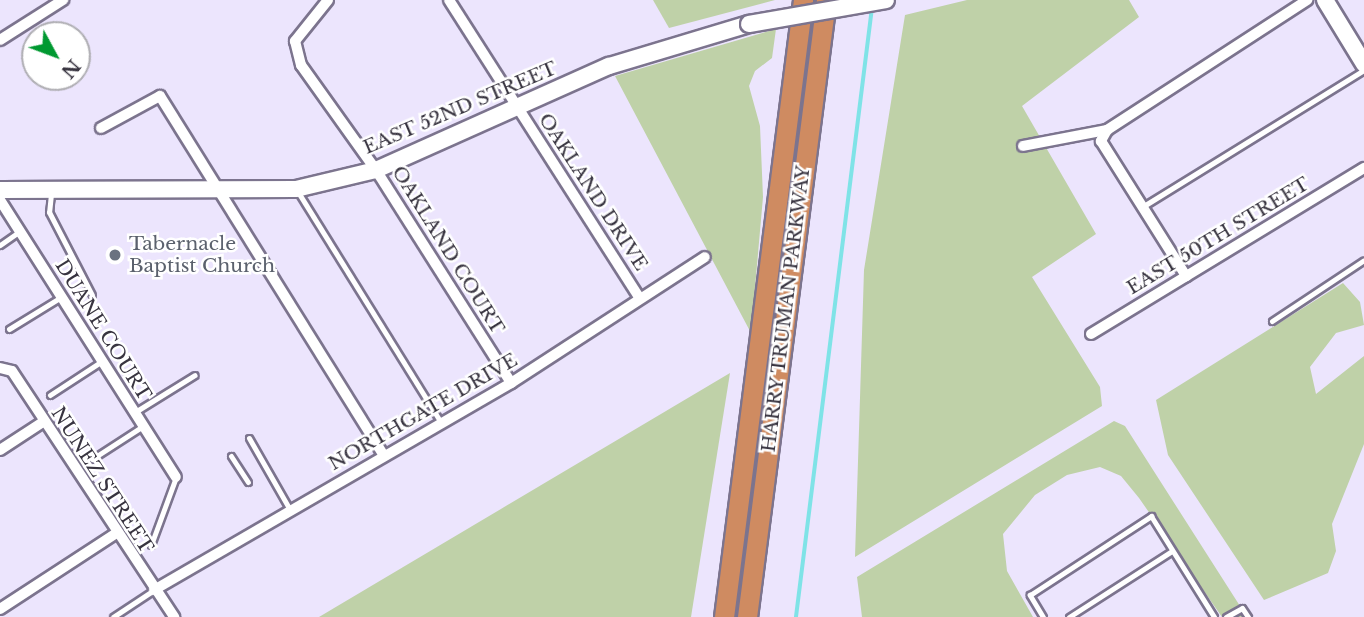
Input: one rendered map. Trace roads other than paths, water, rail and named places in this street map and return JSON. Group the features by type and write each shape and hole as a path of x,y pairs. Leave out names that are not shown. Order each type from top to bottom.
{"highway":[{"name":"HARRY TRUMAN PARKWAY","path":"724,617 803,0"},
{"name":"HARRY TRUMAN PARKWAY","path":"747,617 826,0"},
{"path":"757,617 792,267"}],"main road":[{"name":"EAST 52ND STREET","path":"0,190 220,193 296,189 376,170 609,66 749,24 886,0"},
{"path":"1325,0 1364,64"}],"street":[{"path":"0,40 63,0"},
{"name":"OAKLAND COURT","path":"328,0 295,41 301,65 376,170 511,383"},
{"name":"OAKLAND DRIVE","path":"449,0 639,297"},
{"path":"1023,146 1107,130 1307,0"},
{"path":"101,128 132,107 160,96 384,456"},
{"path":"1107,130 1101,141 1186,276"},
{"name":"EAST 50TH STREET","path":"1091,334 1364,167"},
{"name":"DUANE COURT","path":"0,200 176,477"},
{"name":"NORTHGATE DRIVE","path":"153,590 289,508 511,383 639,297 705,257"},
{"name":"NUNEZ STREET","path":"0,368 12,371 116,534 174,617"},
{"path":"0,450 43,422"},
{"path":"0,609 116,534"}],"lane":[{"path":"1143,207 1364,70"},
{"path":"296,189 441,423"},
{"path":"51,191 49,212 92,295"},
{"path":"0,245 20,232"},
{"path":"1272,321 1364,260"},
{"path":"9,329 61,297"},
{"path":"50,395 102,361"},
{"path":"135,412 195,375"},
{"path":"92,459 144,426"},
{"path":"249,438 289,508"},
{"path":"231,456 248,482"},
{"path":"151,545 176,477"},
{"path":"1043,617 1030,595 1151,516 1214,617"},
{"path":"1069,617 1172,551"},
{"path":"113,617 153,590"},
{"path":"1226,617 1242,608 1248,617"}],"waterway":[{"path":"796,617 872,8"}],"place":[{"name":"Tabernacle Baptist Church","path":"115,255"}]}
